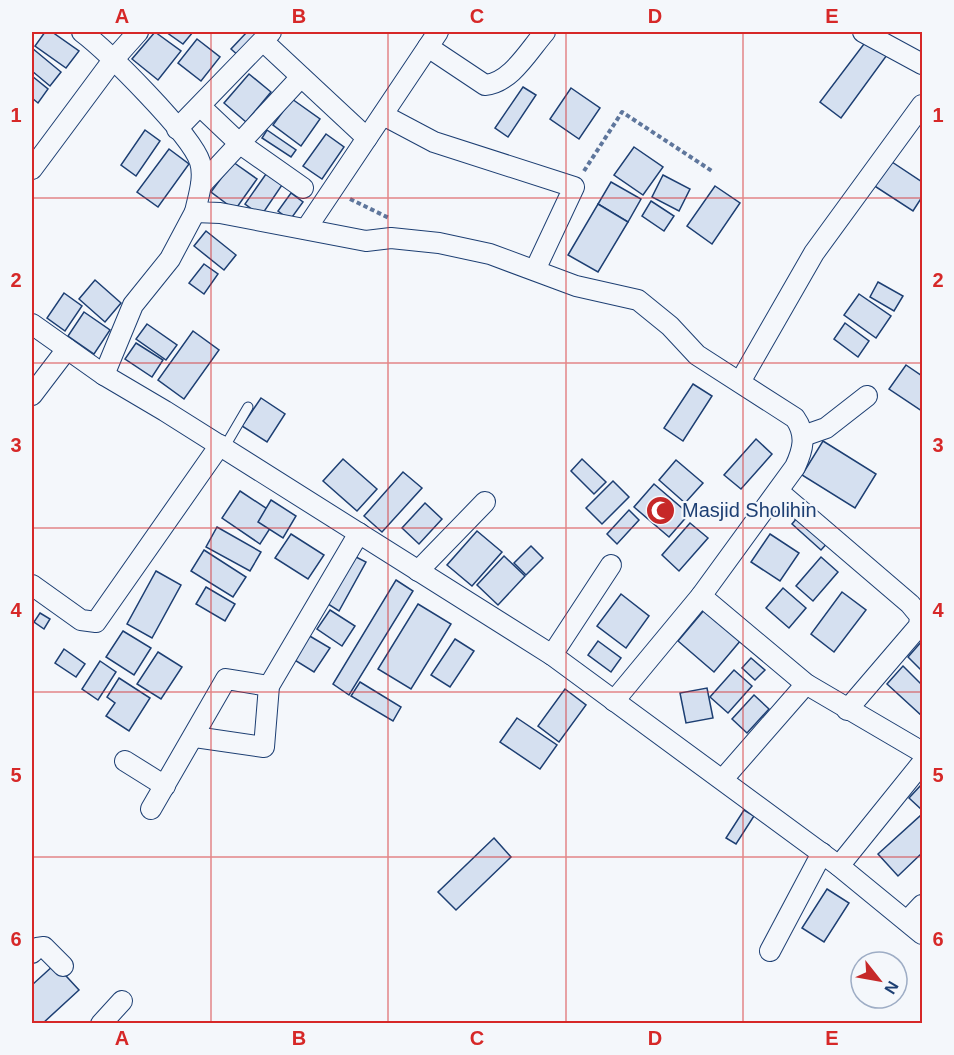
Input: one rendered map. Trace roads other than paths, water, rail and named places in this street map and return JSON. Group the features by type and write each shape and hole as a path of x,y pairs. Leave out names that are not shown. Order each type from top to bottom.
{"street":[{"path":"82,32 157,105 201,163 201,184 195,212 170,259 133,305 104,375"},
{"path":"32,169 113,60 138,32"},
{"path":"306,229 433,39 485,85 496,84 505,78 545,32"},
{"path":"862,32 922,64"},
{"path":"177,129 268,37 301,77 367,138"},
{"path":"201,184 301,77"},
{"path":"740,382 814,253 922,105"},
{"path":"200,106 239,143 303,188"},
{"path":"383,115 434,142 574,187 535,270"},
{"path":"195,212 220,213 366,241 391,238 439,243 490,254 576,286 638,300 670,326 697,355 795,418 801,426 803,450 778,491 701,596 614,701"},
{"path":"32,324 104,375 552,655 822,853 915,928 922,905"},
{"path":"32,394 67,349"},
{"path":"803,436 826,428 867,396"},
{"path":"32,585 81,620 96,622 222,447"},
{"path":"778,491 910,604 920,616 919,626 847,710"},
{"path":"418,571 485,502"},
{"path":"195,737 264,747 269,686 359,533"},
{"path":"552,655 611,565"},
{"path":"701,596 806,684 922,752"},
{"path":"151,809 195,737 226,679 269,686"},
{"path":"723,779 806,684"},
{"path":"124,761 165,786"},
{"path":"839,866 922,763"},
{"path":"770,951 822,853"},
{"path":"32,953 44,947 63,966"},
{"path":"102,1023 122,1001"}],"lane":[{"path":"222,447 248,407"}],"place":[{"name":"Masjid Sholihin","path":"661,510"}]}
